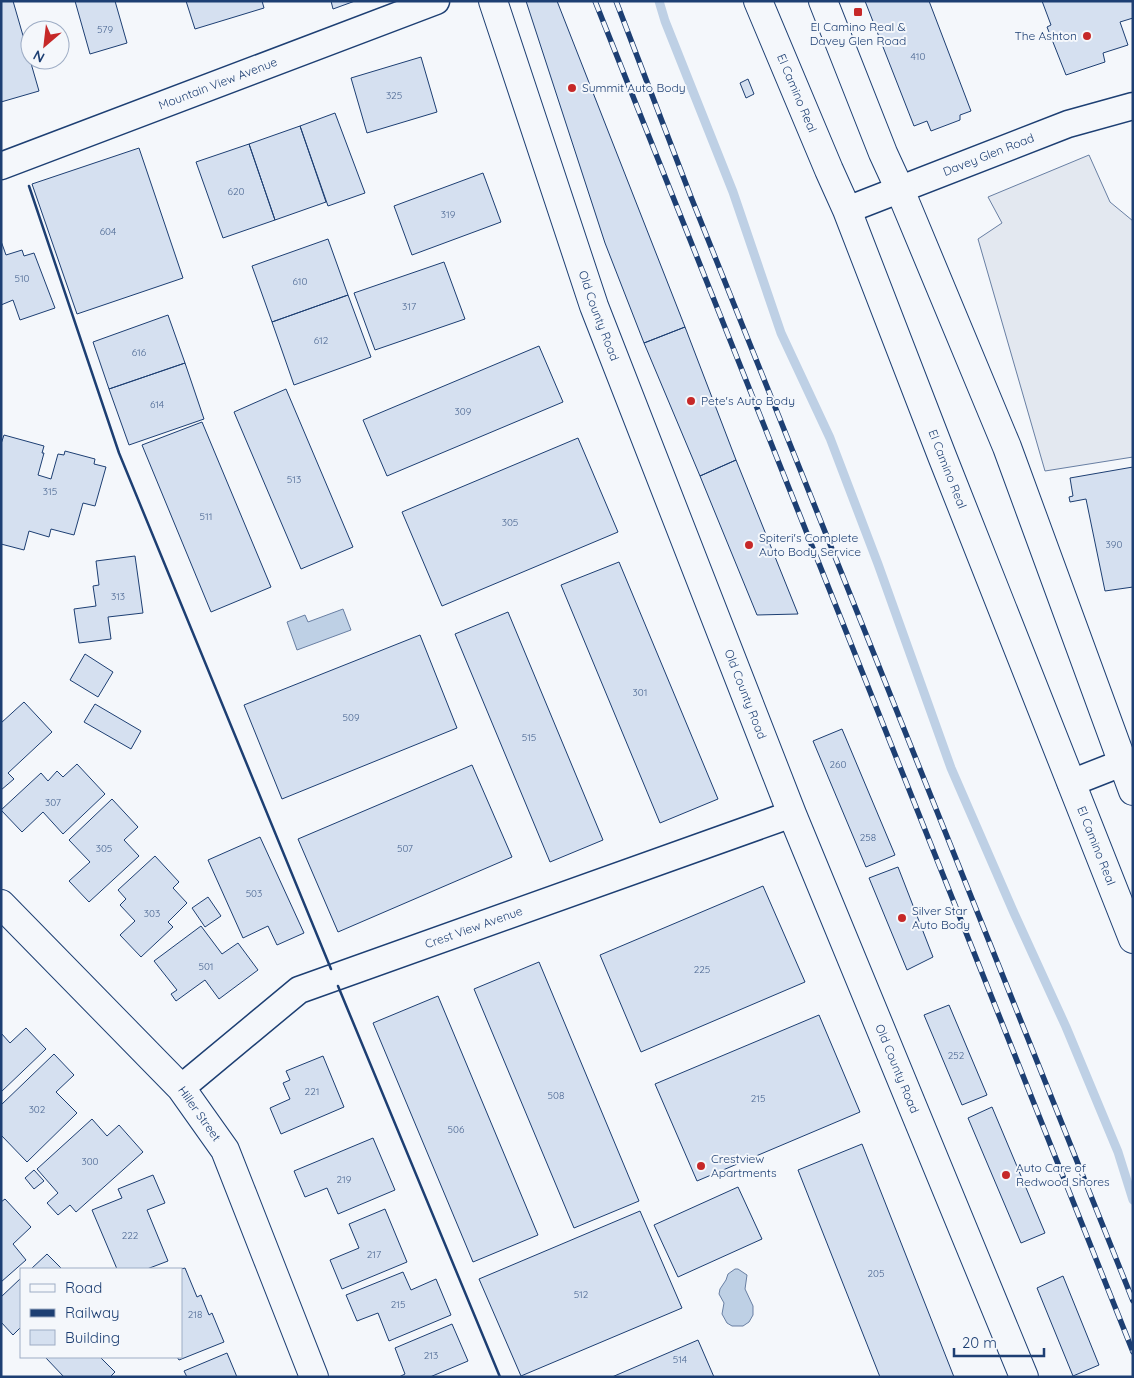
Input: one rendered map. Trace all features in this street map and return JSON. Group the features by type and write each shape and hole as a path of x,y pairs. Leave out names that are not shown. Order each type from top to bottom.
{"street":[{"name":"Mountain View Avenue","path":"1,166 436,1"},
{"name":"Old County Road","path":"492,1 594,306 792,814 1024,1377"},
{"name":"El Camino Real","path":"758,1 847,210 945,465 1133,939"},
{"path":"823,1 883,153 1007,448 1127,762 1133,791"},
{"name":"Davey Glen Road","path":"847,210 1068,124 1133,106"},
{"path":"1071,783 1127,762"},
{"name":"Crest View Avenue","path":"181,1088 299,990 792,814"},
{"name":"Hiller Street","path":"1,904 181,1088 225,1150 314,1377"}],"shaded area":[{"path":"1089,155 1110,202 1133,221 1133,457 1045,471 978,239 1002,223 988,197"}],"water":[{"path":"343,609 351,630 297,650 287,622 305,615 308,622"},
{"path":"735,1269 747,1275 745,1289 753,1306 753,1315 749,1322 743,1326 732,1326 727,1323 722,1314 724,1303 719,1294 728,1274"}],"building":[{"path":"1,1 13,1 20,25 20,70 33,70 39,91 1,102"},
{"path":"75,1 115,1 127,43 90,54"},
{"path":"186,1 262,1 264,8 195,29"},
{"path":"331,1 355,1 333,9"},
{"name":"Summit Auto Body","path":"526,1 557,1 685,327 644,343 605,243"},
{"path":"865,1 929,1 971,111 960,115 960,120 931,131 927,121 914,126"},
{"name":"The Ashton","path":"1042,1 1133,1 1133,18 1120,22 1128,45 1103,53 1105,62 1066,75 1047,27 1051,25"},
{"path":"421,57 437,112 367,133 351,78"},
{"path":"748,79 754,94 746,98 740,83"},
{"path":"335,113 365,193 328,206 300,126"},
{"path":"300,126 326,202 275,220 249,144"},
{"path":"249,144 275,220 223,238 196,162"},
{"path":"139,148 183,278 77,314 32,184"},
{"path":"483,173 501,222 412,255 394,206"},
{"path":"328,239 348,295 272,322 252,266"},
{"path":"1,241 6,255 22,250 24,256 34,253 55,308 20,320 13,300 1,305"},
{"path":"444,262 465,319 375,350 354,293"},
{"path":"348,295 371,357 294,385 272,322"},
{"path":"168,315 185,363 109,389 93,342"},
{"name":"Pete's Auto Body","path":"685,327 736,460 700,476 644,343"},
{"path":"539,346 563,402 387,476 363,420"},
{"path":"185,363 204,419 129,445 109,389"},
{"path":"286,389 353,547 301,569 234,412"},
{"path":"202,422 271,587 211,612 142,445"},
{"path":"4,435 44,446 38,475 51,479 58,454 64,455 65,451 95,459 94,464 106,467 95,506 83,503 74,535 51,529 49,537 29,531 24,550 1,544 1,444"},
{"path":"578,438 618,532 442,606 402,512"},
{"name":"Spiteri's Complete Auto Body Service","path":"736,460 798,614 757,615 700,476"},
{"path":"1133,467 1133,587 1105,591 1086,499 1070,502 1069,497 1073,496 1070,478"},
{"path":"135,556 143,613 108,617 111,639 79,643 74,609 96,606 93,586 99,585 96,561"},
{"path":"619,562 718,799 660,823 561,585"},
{"path":"508,612 603,840 550,862 455,634"},
{"path":"420,635 457,728 282,799 244,705"},
{"path":"85,654 113,672 98,697 70,680"},
{"path":"24,702 52,732 8,773 14,779 1,790 1,723"},
{"path":"95,704 141,731 131,749 84,722"},
{"path":"842,729 895,855 866,867 813,741"},
{"path":"77,764 105,794 63,834 43,812 22,832 1,810 41,773 48,781 57,771 63,777"},
{"path":"472,765 512,857 338,932 298,839"},
{"path":"112,799 138,827 124,840 139,856 89,902 69,881 90,862 69,840"},
{"path":"260,837 304,933 277,945 268,926 243,938 208,860"},
{"path":"155,856 179,882 173,888 187,903 168,922 173,927 141,957 120,935 135,921 120,905 126,899 118,890"},
{"name":"Silver Star Auto Body","path":"898,867 933,957 907,970 869,878"},
{"path":"763,886 805,982 641,1052 600,955"},
{"path":"208,897 221,916 205,927 192,908"},
{"path":"201,926 222,954 238,943 258,970 219,999 205,980 176,1001 171,994 177,990 154,961"},
{"path":"539,962 639,1201 574,1228 474,989"},
{"path":"438,996 538,1235 473,1262 373,1023"},
{"path":"949,1005 987,1095 962,1105 924,1015"},
{"path":"819,1015 860,1112 697,1181 655,1084"},
{"path":"26,1028 46,1049 1,1092 1,1033 10,1043"},
{"path":"54,1054 74,1075 56,1092 77,1113 27,1162 1,1135 1,1105"},
{"path":"323,1056 344,1107 281,1134 270,1108 290,1099 283,1083 290,1080 286,1071"},
{"name":"Auto Care of Redwood Shores","path":"992,1107 1045,1233 1021,1243 968,1118"},
{"path":"92,1119 107,1136 119,1125 143,1152 76,1212 70,1205 58,1215 47,1203 58,1193 37,1169"},
{"path":"373,1138 395,1190 338,1214 327,1188 305,1197 294,1171"},
{"path":"862,1144 954,1377 880,1377 798,1170"},
{"path":"34,1170 44,1181 34,1189 25,1178"},
{"path":"153,1175 165,1203 147,1210 168,1261 150,1268 117,1268 92,1210 122,1198 118,1189"},
{"path":"738,1187 762,1239 678,1277 654,1225"},
{"path":"5,1199 31,1227 13,1244 26,1260 1,1282 1,1202"},
{"path":"385,1209 407,1262 342,1289 330,1260 359,1248 349,1224"},
{"path":"640,1211 682,1308 521,1376 479,1279"},
{"path":"47,1254 61,1268 32,1268"},
{"path":"185,1268 197,1297 201,1295 209,1315 212,1313 224,1342 179,1360 178,1358 182,1358 182,1269"},
{"path":"403,1272 411,1290 436,1279 451,1315 389,1341 378,1313 357,1321 346,1295"},
{"path":"1063,1276 1099,1365 1073,1376 1037,1288"},
{"path":"20,1279 20,1328 13,1335 1,1322 1,1297"},
{"path":"452,1324 468,1361 430,1377 399,1377 405,1374 395,1348"},
{"path":"698,1340 714,1377 612,1377"},
{"path":"227,1353 237,1377 187,1377 184,1371"},
{"path":"46,1358 101,1358 115,1372 110,1377 64,1377"}],"waterway":[{"path":"659,1 665,21 733,192 781,333 830,438 878,564 951,768 1066,1027 1118,1152 1133,1200"}],"railway":[{"path":"595,1 1133,1352"},
{"path":"616,1 691,197 1133,1301"}],"wall":[{"path":"29,186 119,453 331,969"},
{"path":"338,986 500,1377"}],"place":[{"name":"El Camino Real & Davey Glen Road","path":"858,12"},
{"name":"The Ashton","path":"1087,36"},
{"name":"Summit Auto Body","path":"572,88"},
{"name":"Pete's Auto Body","path":"691,401"},
{"name":"Spiteri's Complete Auto Body Service","path":"749,545"},
{"name":"Silver Star Auto Body","path":"902,918"},
{"name":"Crestview Apartments","path":"701,1166"},
{"name":"Auto Care of Redwood Shores","path":"1006,1175"}]}
